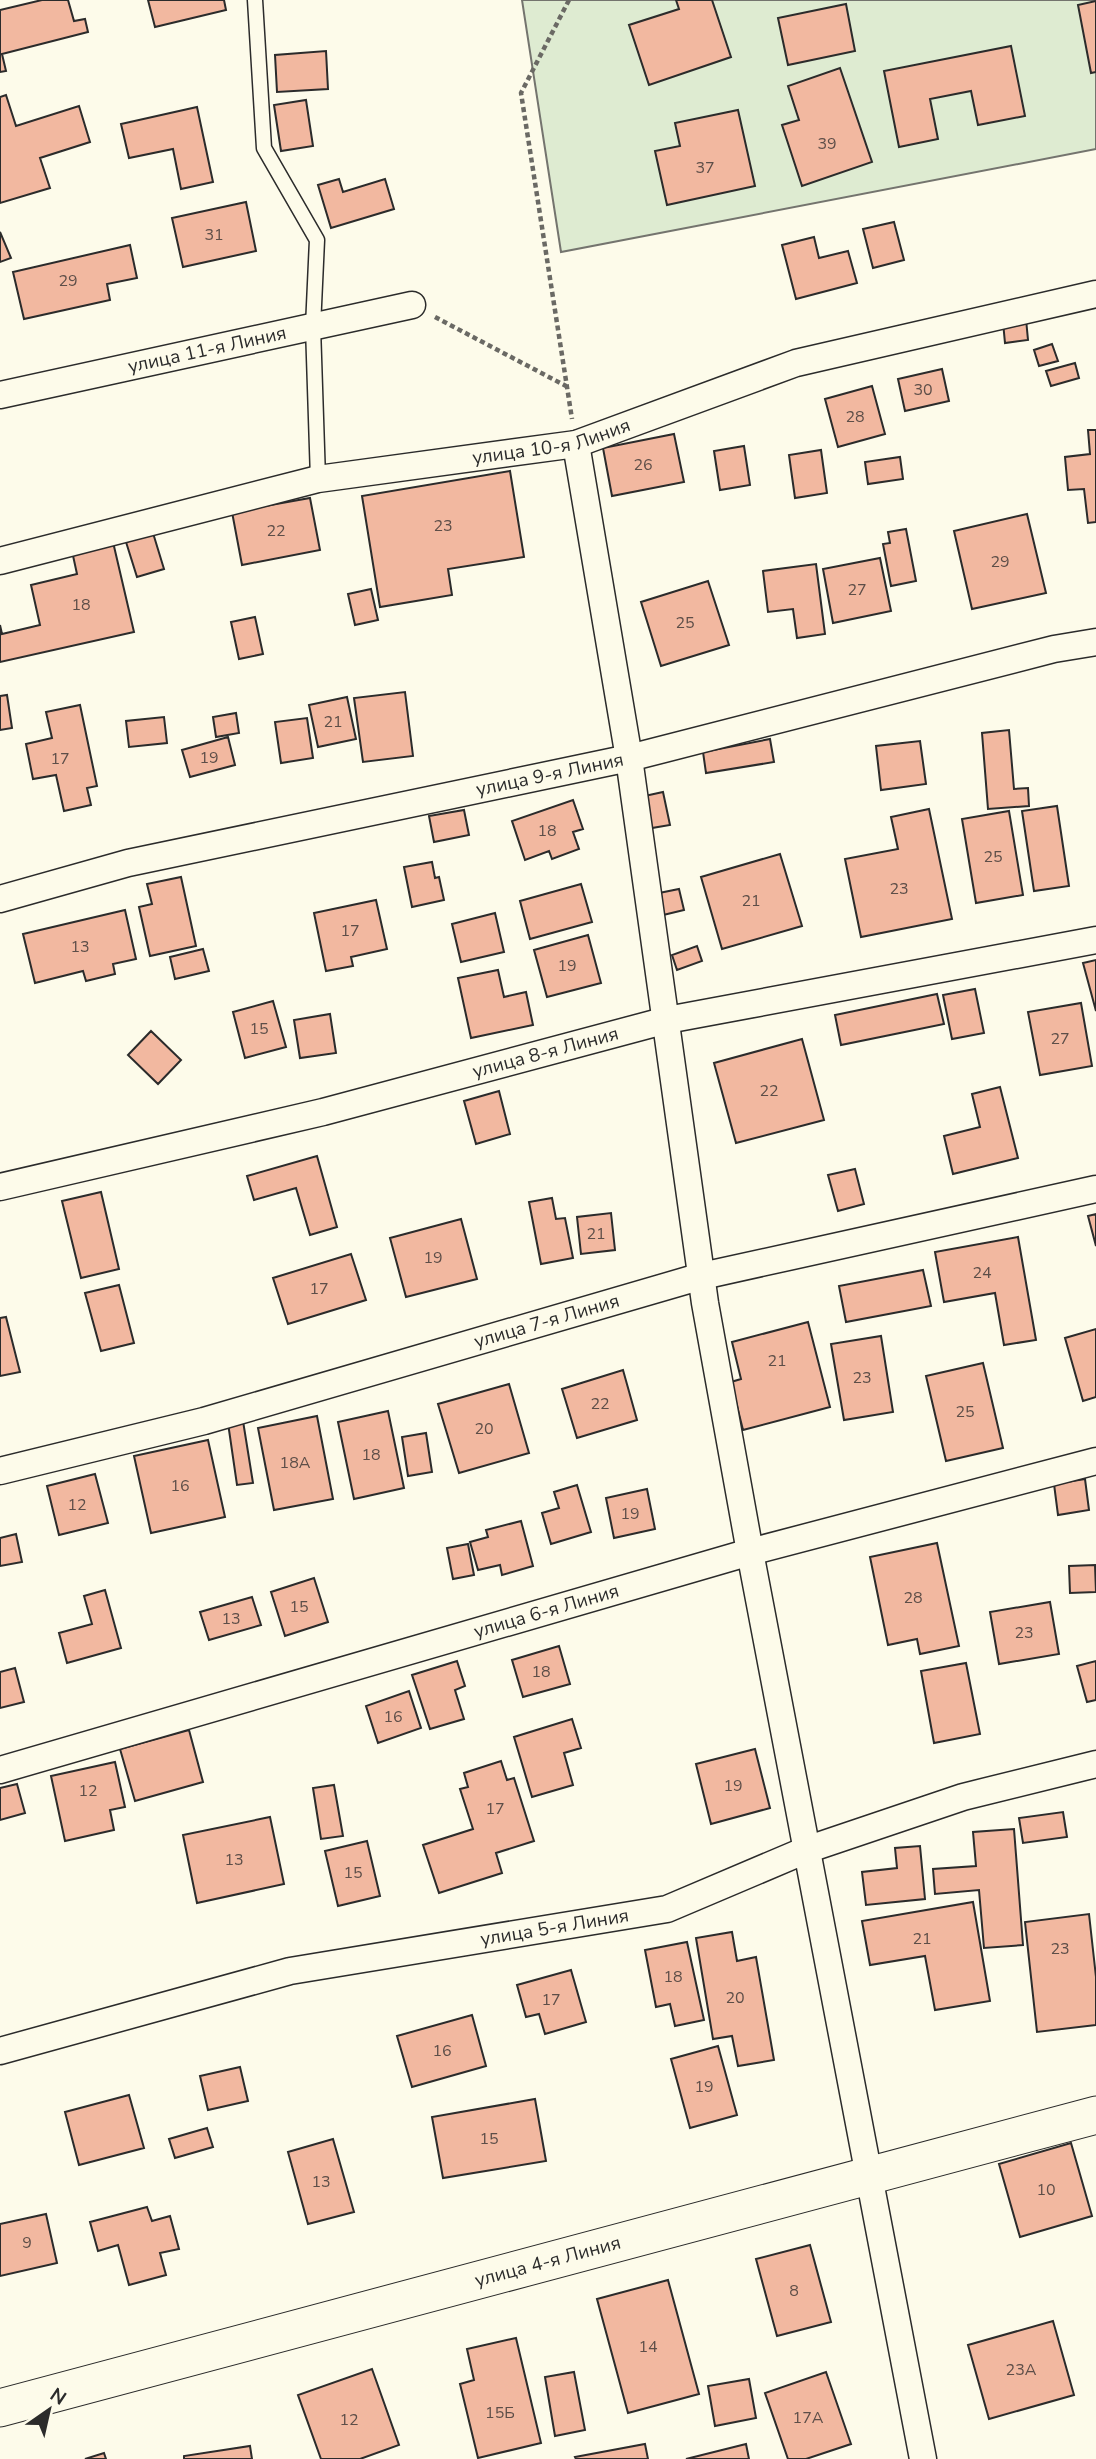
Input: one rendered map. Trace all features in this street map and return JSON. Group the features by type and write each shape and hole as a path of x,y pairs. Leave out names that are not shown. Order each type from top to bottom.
{"street":[{"name":"улица 10-я Линия","path":"0,561 318,479 576,444 796,363 1096,294"},
{"name":"улица 11-я Линия","path":"0,395 412,305"},
{"path":"576,444 629,758 702,1276 750,1552 923,2459"},
{"name":"улица 9-я Линия","path":"0,899 128,863 629,758 1054,649 1096,642"},
{"name":"улица 8-я Линия","path":"0,1187 323,1112 667,1020 1096,940"},
{"name":"улица 7-я Линия","path":"0,1471 204,1422 702,1276 1096,1189"},
{"name":"улица 6-я Линия","path":"0,1770 750,1552 1096,1461"},
{"name":"улица 5-я Линия","path":"0,2051 290,1971 667,1909 806,1850 963,1797 1096,1764"},
{"name":"улица 4-я Линия","path":"0,2409 1096,2115"}],"lane":[{"path":"255,0 264,148 317,240 313,327 318,479"}],"path":[{"path":"569,0 521,93 576,444"},
{"path":"412,305 567,386"}],"green space":[{"path":"522,0 1096,0 1096,149 561,252"}],"building":[{"path":"42,0 68,0 74,21 85,19 88,32 2,54 6,71 0,72 0,10"},
{"path":"148,0 224,0 226,10 155,27"},
{"path":"676,0 712,0 731,57 649,85 629,25 679,9"},
{"path":"1096,1 1096,72 1091,73 1078,5"},
{"path":"846,4 855,51 788,65 778,18"},
{"path":"1011,46 1025,116 978,125 971,91 930,99 938,139 899,147 884,71"},
{"path":"326,51 328,89 277,92 275,55"},
{"path":"840,68 872,162 802,186 782,125 799,120 788,86"},
{"path":"6,95 16,126 79,106 90,142 40,158 50,188 0,203 0,97"},
{"path":"306,100 313,146 281,151 274,105"},
{"path":"197,107 213,182 181,189 173,149 129,158 121,124"},
{"path":"738,110 755,186 667,205 655,151 680,146 675,123"},
{"path":"339,179 343,192 385,179 394,209 331,228 318,185"},
{"path":"246,202 256,251 183,267 172,218"},
{"path":"894,222 904,260 873,268 863,229"},
{"path":"0,232 11,258 0,262"},
{"path":"814,237 819,258 848,251 857,283 796,299 782,245"},
{"path":"130,245 137,278 107,284 110,300 24,319 13,272"},
{"path":"1026,319 1028,340 1005,343 1003,322"},
{"path":"1052,344 1058,361 1039,366 1034,350"},
{"path":"1075,363 1079,378 1051,386 1046,371"},
{"path":"942,369 949,401 905,411 898,379"},
{"path":"872,386 885,434 838,447 825,399"},
{"path":"1088,430 1096,430 1096,522 1088,523 1084,489 1068,490 1065,457 1090,454"},
{"path":"674,434 684,482 612,496 603,448"},
{"path":"744,446 750,485 720,490 714,451"},
{"path":"821,450 827,493 795,498 789,455"},
{"path":"900,457 903,479 868,484 865,462"},
{"path":"510,471 524,557 448,569 452,595 380,607 362,496"},
{"path":"310,498 320,550 242,565 232,512"},
{"path":"1027,514 1046,593 972,609 954,531"},
{"path":"906,529 916,581 891,586 883,544 890,543 888,532"},
{"path":"153,533 164,569 137,577 126,542"},
{"path":"113,542 134,632 0,662 0,625 2,634 40,625 31,585 77,574 72,551"},
{"path":"880,558 891,611 833,623 823,569"},
{"path":"816,564 825,634 797,638 793,609 768,612 763,571"},
{"path":"708,581 729,645 661,666 641,602"},
{"path":"371,589 378,620 355,625 348,594"},
{"path":"255,617 263,654 239,659 231,622"},
{"path":"405,692 413,756 363,762 354,698"},
{"path":"7,695 12,728 0,730 0,696"},
{"path":"347,697 356,739 318,747 309,705"},
{"path":"80,705 97,786 87,788 91,805 64,811 56,775 33,779 26,744 52,738 46,712"},
{"path":"236,713 239,733 216,737 213,717"},
{"path":"164,717 167,743 129,747 126,721"},
{"path":"307,718 313,758 281,763 275,722"},
{"path":"1009,730 1014,789 1028,788 1029,806 988,809 982,733"},
{"path":"228,737 235,765 190,777 182,750"},
{"path":"770,739 774,762 706,773 703,752"},
{"path":"920,741 926,784 881,790 876,746"},
{"path":"663,792 670,825 646,829 640,797"},
{"path":"573,800 583,829 573,832 579,849 552,859 549,851 525,860 512,821"},
{"path":"1057,806 1069,886 1034,891 1022,811"},
{"path":"929,809 952,919 861,937 845,859 898,849 891,817"},
{"path":"464,810 469,835 434,842 429,816"},
{"path":"1009,811 1023,895 976,903 962,819"},
{"path":"780,854 802,926 722,949 701,877"},
{"path":"432,862 435,878 439,877 444,900 412,907 404,867"},
{"path":"181,877 196,946 150,956 139,907 152,904 147,884"},
{"path":"581,884 592,922 530,939 520,901"},
{"path":"679,889 684,910 659,916 654,894"},
{"path":"376,900 387,949 351,957 353,966 326,971 314,913"},
{"path":"125,910 136,959 113,964 115,974 86,981 83,971 35,983 23,934"},
{"path":"495,913 504,952 461,962 452,924"},
{"path":"588,935 601,983 547,997 534,950"},
{"path":"697,946 702,961 677,970 672,955"},
{"path":"203,949 209,971 175,979 170,957"},
{"path":"1096,960 1096,1011 1083,963"},
{"path":"498,970 504,997 526,992 533,1025 471,1038 458,978"},
{"path":"975,989 984,1033 952,1039 943,995"},
{"path":"937,994 944,1024 841,1045 835,1015"},
{"path":"273,1001 286,1047 245,1058 233,1012"},
{"path":"1081,1003 1092,1066 1040,1075 1028,1012"},
{"path":"330,1014 336,1053 300,1058 294,1020"},
{"path":"151,1031 181,1060 158,1084 128,1055"},
{"path":"802,1039 824,1120 736,1143 714,1063"},
{"path":"1000,1087 1018,1158 953,1174 944,1136 980,1127 972,1094"},
{"path":"499,1091 510,1134 476,1144 464,1101"},
{"path":"317,1156 337,1227 310,1235 296,1188 254,1200 247,1176"},
{"path":"855,1169 864,1204 838,1211 828,1175"},
{"path":"101,1192 119,1269 81,1278 62,1201"},
{"path":"552,1198 556,1219 565,1218 573,1258 541,1264 529,1202"},
{"path":"611,1213 615,1250 581,1254 577,1217"},
{"path":"1096,1214 1096,1246 1088,1216"},
{"path":"461,1219 477,1279 406,1297 390,1238"},
{"path":"1018,1237 1036,1340 1004,1345 995,1293 944,1302 935,1252"},
{"path":"351,1254 366,1300 288,1324 273,1278"},
{"path":"923,1270 931,1306 846,1322 839,1286"},
{"path":"119,1285 134,1343 101,1351 85,1293"},
{"path":"6,1317 20,1372 0,1376 0,1318"},
{"path":"808,1322 830,1407 743,1430 731,1382 741,1379 732,1342"},
{"path":"1096,1329 1096,1397 1083,1401 1065,1338"},
{"path":"881,1336 893,1412 844,1420 831,1344"},
{"path":"983,1363 1003,1448 946,1461 926,1376"},
{"path":"623,1370 637,1420 577,1438 562,1389"},
{"path":"509,1384 529,1453 459,1473 438,1404"},
{"path":"388,1411 404,1488 354,1499 338,1422"},
{"path":"317,1416 333,1499 274,1510 258,1428"},
{"path":"243,1421 253,1483 237,1485 228,1423"},
{"path":"426,1433 432,1472 408,1476 402,1437"},
{"path":"208,1440 225,1517 151,1533 134,1456"},
{"path":"95,1474 108,1523 59,1535 47,1486"},
{"path":"1085,1479 1089,1510 1058,1515 1054,1484"},
{"path":"577,1485 591,1532 551,1544 542,1513 559,1508 554,1492"},
{"path":"647,1489 655,1529 614,1538 606,1498"},
{"path":"521,1521 533,1566 502,1575 500,1565 478,1570 470,1542 488,1537 486,1530"},
{"path":"16,1534 22,1562 0,1566 0,1538"},
{"path":"937,1543 959,1646 920,1654 917,1639 888,1645 870,1557"},
{"path":"468,1544 474,1575 453,1579 447,1548"},
{"path":"1095,1565 1096,1592 1070,1593 1069,1566"},
{"path":"314,1578 328,1622 285,1636 271,1592"},
{"path":"105,1590 121,1648 67,1663 59,1633 92,1624 84,1596"},
{"path":"252,1597 261,1625 209,1640 200,1612"},
{"path":"1050,1602 1059,1654 999,1664 990,1612"},
{"path":"559,1646 570,1684 523,1697 512,1660"},
{"path":"457,1661 465,1686 455,1690 464,1719 430,1729 412,1675"},
{"path":"1096,1661 1096,1700 1087,1702 1077,1666"},
{"path":"966,1663 980,1734 934,1743 921,1671"},
{"path":"15,1668 24,1702 0,1708 0,1672"},
{"path":"409,1691 421,1728 378,1743 366,1706"},
{"path":"572,1719 581,1748 564,1753 573,1785 532,1797 514,1737"},
{"path":"189,1730 203,1782 135,1801 120,1749"},
{"path":"755,1749 770,1808 711,1824 696,1764"},
{"path":"501,1761 507,1780 514,1778 534,1841 496,1853 502,1873 439,1893 423,1845 473,1829 460,1789 468,1787 464,1773"},
{"path":"115,1762 125,1807 110,1810 114,1830 65,1841 51,1776"},
{"path":"17,1784 25,1813 0,1820 0,1788"},
{"path":"334,1785 343,1836 321,1839 313,1788"},
{"path":"1063,1812 1067,1837 1023,1843 1019,1818"},
{"path":"270,1817 284,1884 197,1903 183,1835"},
{"path":"1014,1829 1023,1945 984,1948 979,1890 935,1894 933,1869 976,1866 973,1832"},
{"path":"367,1841 380,1896 338,1906 325,1851"},
{"path":"920,1846 925,1899 866,1905 862,1872 897,1868 895,1848"},
{"path":"973,1902 990,2001 935,2010 925,1956 870,1965 862,1921"},
{"path":"1089,1914 1096,1977 1096,2025 1037,2032 1025,1922"},
{"path":"732,1932 737,1961 756,1957 774,2060 738,2066 732,2036 713,2039 696,1938"},
{"path":"687,1942 704,2020 675,2026 670,2004 656,2007 645,1950"},
{"path":"571,1970 586,2022 545,2034 539,2014 526,2017 517,1985"},
{"path":"472,2015 486,2066 412,2087 397,2036"},
{"path":"718,2046 737,2115 690,2128 671,2059"},
{"path":"240,2067 248,2101 208,2110 200,2076"},
{"path":"129,2095 144,2148 79,2165 65,2112"},
{"path":"535,2099 546,2161 443,2178 432,2117"},
{"path":"207,2128 213,2147 175,2158 169,2139"},
{"path":"333,2139 354,2212 308,2224 288,2152"},
{"path":"1071,2143 1092,2216 1020,2237 999,2164"},
{"path":"147,2207 152,2221 170,2216 179,2249 160,2253 166,2275 129,2285 118,2245 98,2251 90,2222"},
{"path":"46,2214 57,2263 0,2276 0,2224"},
{"path":"810,2245 831,2322 777,2336 756,2259"},
{"path":"668,2280 699,2394 628,2413 597,2299"},
{"path":"1053,2321 1074,2395 989,2419 968,2345"},
{"path":"516,2338 541,2443 478,2458 460,2384 474,2380 467,2349"},
{"path":"372,2369 399,2445 360,2459 321,2459 298,2395"},
{"path":"574,2372 585,2430 555,2436 545,2377"},
{"path":"826,2372 851,2444 806,2459 788,2459 765,2393"},
{"path":"749,2379 756,2418 715,2426 708,2386"},
{"path":"645,2444 648,2459 575,2457"},
{"path":"746,2444 749,2459 686,2459"},
{"path":"250,2446 252,2459 184,2459 184,2456"},
{"path":"104,2453 106,2459 85,2459"}]}
